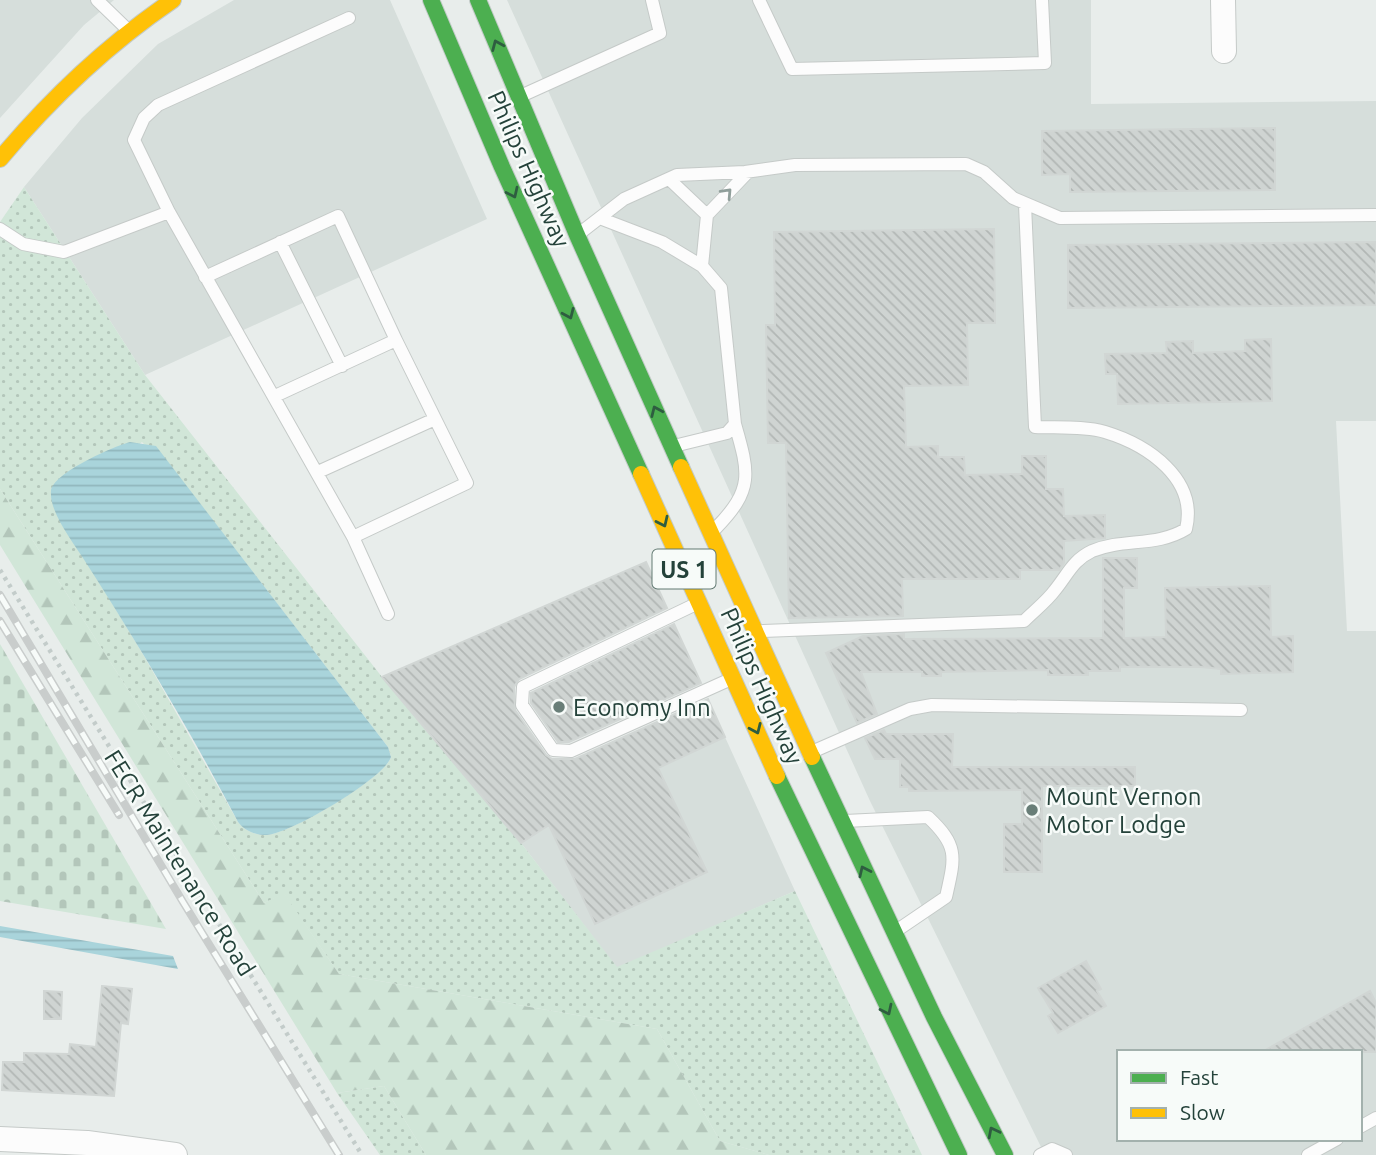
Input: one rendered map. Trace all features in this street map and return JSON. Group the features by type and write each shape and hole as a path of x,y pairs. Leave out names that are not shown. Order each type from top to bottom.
{"main road":[{"path":"0,159 46,104 128,30 173,0"},
{"name":"Philips Highway","path":"431,0 540,253 733,678 857,948 959,1155"},
{"name":"Philips Highway","path":"478,0 577,235 841,821 1005,1155"}],"street":[{"path":"1223,0 1224,51"},
{"path":"540,253 577,235"},
{"path":"699,602 735,585"},
{"path":"857,948 894,933"},
{"path":"0,1139 87,1143 176,1155"}],"lane":[{"path":"97,0 128,30"},
{"path":"519,97 660,33 652,0"},
{"path":"760,0 792,69 1045,62 1042,0"},
{"path":"349,18 158,105 144,118 134,140 169,212 353,537 388,614"},
{"path":"577,235 602,219 624,199 677,175 748,172 795,165 966,164 984,172 1025,205 1060,218 1376,215"},
{"path":"702,266 706,215 748,172"},
{"path":"669,179 706,215"},
{"path":"755,631 789,632 1024,621 1055,591 1074,562 1091,552 1111,545 1170,539 1186,529 1190,513 1183,488 1171,470 1139,447 1104,432 1035,427 1025,205"},
{"path":"0,229 23,244 64,252 169,212"},
{"path":"205,277 338,216 467,483 353,537"},
{"path":"602,219 662,242 702,266 721,288 735,424 747,468 743,492 733,510 711,533"},
{"path":"280,242 342,366"},
{"path":"275,396 396,340"},
{"path":"318,472 435,419"},
{"path":"672,447 727,433 735,424"},
{"path":"699,602 523,687 522,705 553,750 570,751 733,678"},
{"path":"811,753 910,709 932,705 1241,710"},
{"path":"841,821 928,817 948,835 953,852 946,897 894,933"},
{"path":"1308,1155 1333,1141"},
{"path":"1040,1155 1052,1149 1066,1155"}],"path":[{"name":"FECR Maintenance Road","path":"0,570 362,1155"}],"shaded area":[{"path":"0,0 114,0 84,25 0,118"},
{"path":"234,0 390,0 487,219 145,375 24,187 82,118 158,44"},
{"path":"507,0 1091,0 1091,104 1376,101 1376,421 1336,421 1347,631 1376,631 1376,1155 1045,1155 870,801"},
{"path":"725,737 795,891 617,968 521,843 581,804"}],"green space":[{"path":"24,187 145,375 382,677 521,843 617,967 795,891 922,1155 769,1155 720,1141 657,1029 339,974 284,894 264,903 0,489 0,222","holes":["142,442 200,504 388,747 391,757 373,777 335,803 295,825 267,835 251,832 238,822 144,656 58,514"]},
{"path":"0,489 264,903 284,893 339,974 657,1029 720,1141 769,1155 426,1155 384,1086 337,1093 0,545"},
{"path":"0,644 166,929 0,901"},
{"path":"384,1086 426,1155 380,1155 337,1093"}],"water":[{"path":"130,442 156,446 388,747 391,757 372,778 335,804 279,832 267,835 254,833 238,822 164,688 62,526 54,508 51,491 62,476 110,449"},
{"path":"0,926 173,956 178,969 0,937"}],"building":[{"path":"1275,128 1275,190 1070,192 1070,174 1042,175 1042,131"},
{"path":"994,229 995,323 967,323 968,385 904,386 906,447 938,446 938,457 964,457 965,475 1022,474 1022,456 1046,456 1046,489 1063,489 1064,516 1105,515 1105,538 1064,541 1064,563 1059,570 1020,570 1020,579 902,579 903,616 789,618 786,443 768,443 766,325 775,325 774,232"},
{"path":"1376,242 1376,305 1068,308 1068,245"},
{"path":"1271,339 1272,401 1118,404 1117,374 1106,374 1105,354 1167,353 1166,342 1193,341 1193,353 1245,351 1245,340"},
{"path":"1103,558 1137,558 1137,588 1124,588 1124,638 1166,637 1165,588 1270,586 1271,637 1293,636 1293,672 1221,674 1221,669 1201,667 1120,667 1120,671 1088,671 1088,675 1048,675 1048,670 941,672 941,676 922,676 922,672 861,672 877,714 857,723 826,653 863,636 904,634 904,639 1103,638"},
{"name":"Economy Inn","path":"646,562 667,608 519,679 514,687 515,710 546,755 552,759 575,759 708,699 725,737 658,768 707,872 595,924 549,825 521,843 382,677"},
{"path":"674,624 701,683 569,742 558,742 531,703 531,693"},
{"name":"Mount Vernon Motor Lodge","path":"884,730 886,734 953,734 952,767 1135,767 1135,786 1042,786 1042,872 1004,872 1004,824 1022,824 1022,790 909,791 909,787 900,787 900,759 875,759 865,738"},
{"path":"1086,961 1101,989 1097,991 1106,1006 1058,1033 1048,1016 1053,1013 1038,988"},
{"path":"102,986 132,989 128,1024 121,1023 114,1096 2,1090 3,1062 24,1062 24,1053 69,1054 70,1044 96,1047"},
{"path":"44,991 62,992 61,1019 44,1019"},
{"path":"1370,991 1376,1003 1376,1052 1266,1050"}],"railway":[{"path":"0,595 183,902 339,1155"},
{"path":"0,621 119,815"}],"traffic: fast":[{"path":"431,0 502,167 641,474"},
{"path":"478,0 577,235 681,467"},
{"path":"812,757 934,1017 1005,1155"},
{"path":"777,776 959,1155"}],"traffic: slow":[{"path":"0,159 39,115 81,74 125,35 173,0"},
{"path":"681,467 812,757"},
{"path":"641,474 777,776"}],"place":[{"name":"Economy Inn","path":"559,707"},
{"name":"Mount Vernon Motor Lodge","path":"1032,810"}]}
